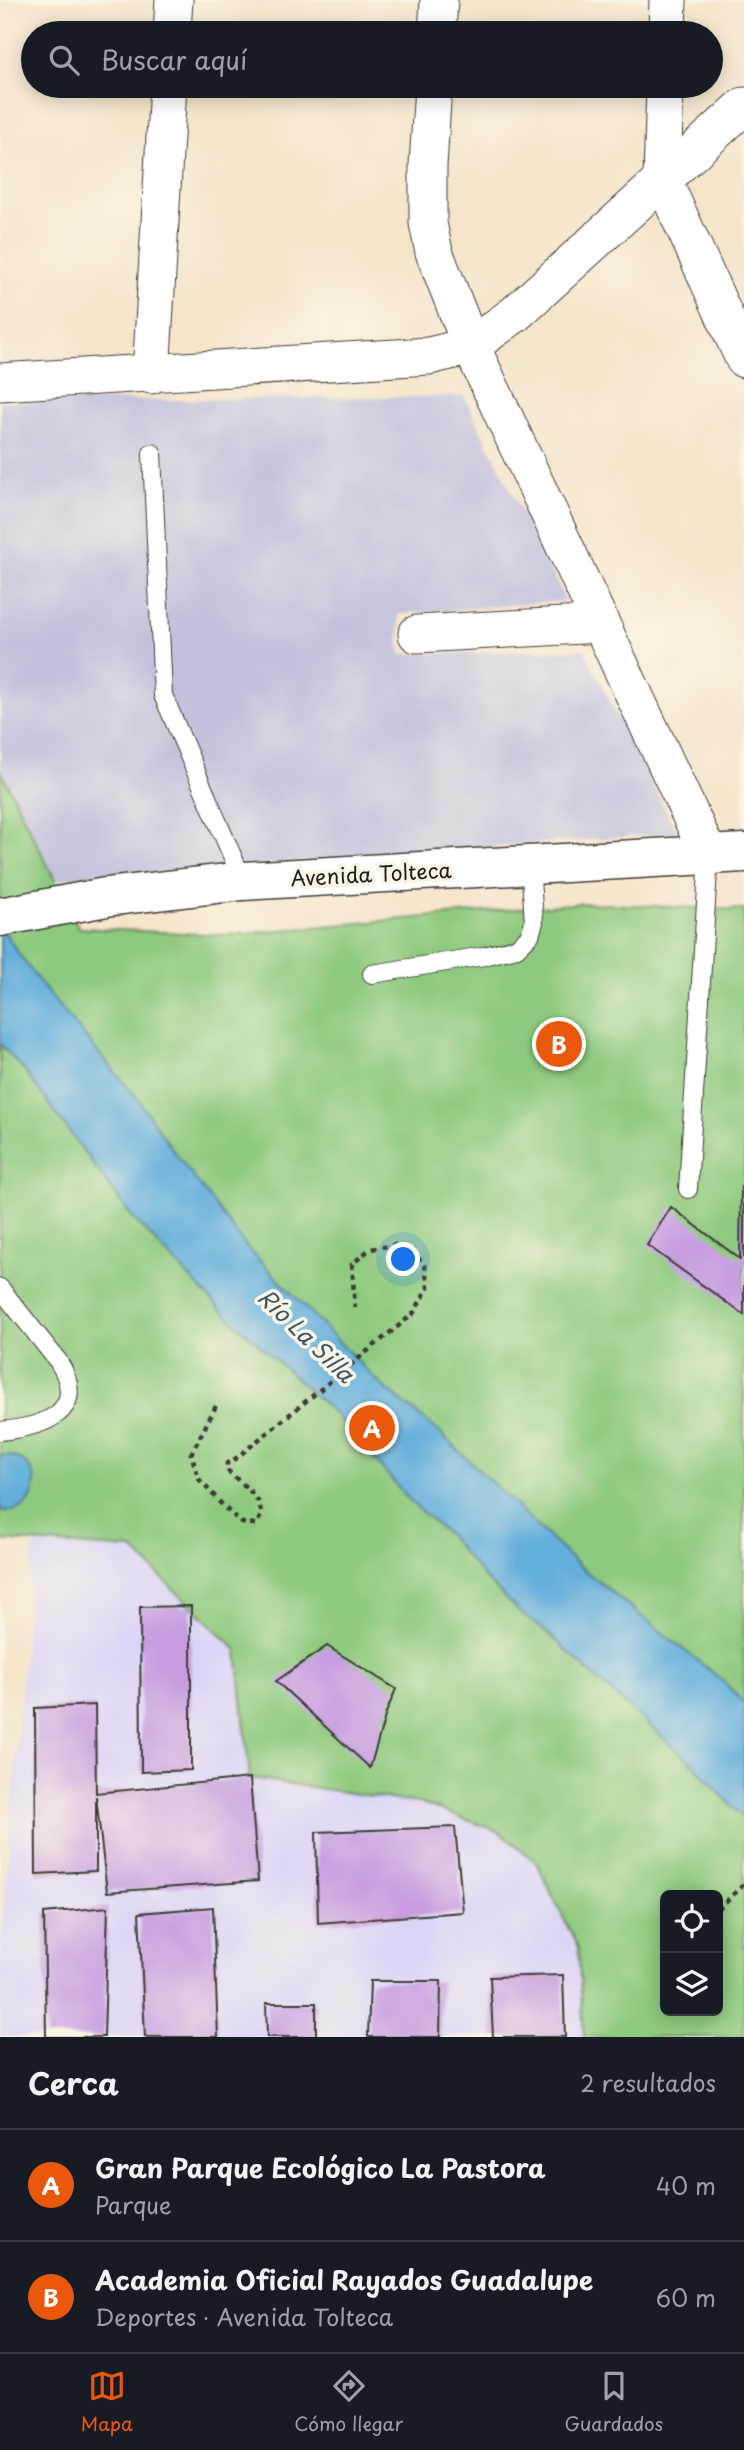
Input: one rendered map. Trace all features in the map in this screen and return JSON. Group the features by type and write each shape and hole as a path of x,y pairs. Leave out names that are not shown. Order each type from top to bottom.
{"street":[{"path":"173,21 174,0"},
{"path":"437,21 439,0"},
{"path":"667,21 668,0"},
{"path":"150,375 167,98"},
{"path":"432,98 428,223 434,253 471,346 601,624 726,854"},
{"path":"665,98 662,178 744,359"},
{"path":"0,382 429,356 471,346 514,314 744,106"},
{"path":"417,634 601,624"},
{"name":"Avenida Tolteca","path":"0,917 106,897 243,881 726,854"}],"lane":[{"path":"152,453 163,695 243,881"},
{"path":"688,1189 726,854"},
{"path":"372,974 517,948 530,936 534,922 530,864"},
{"path":"0,1288 58,1361 66,1374 69,1388 67,1401 52,1420 26,1428 0,1431"}],"path":[{"path":"216,1406 191,1454 199,1479 242,1523 256,1524 262,1514 258,1501 226,1469 227,1463 413,1314 428,1288 425,1267 413,1251 396,1245 370,1249 352,1264 355,1308"},
{"path":"723,1904 744,1884"}],"shaded area":[{"path":"464,396 566,601 399,614 400,654 584,650 677,833 56,880 0,770 0,402"},
{"path":"33,1543 132,1548 237,1650 251,1778 424,1804 500,1831 537,1863 578,1948 584,2037 0,2037 0,1952"}],"green space":[{"path":"0,770 79,928 224,935 582,903 744,910 744,2037 584,2037 578,1948 537,1863 500,1832 424,1804 250,1778 237,1650 132,1549 0,1540"}],"water":[{"name":"Río La Silla","path":"0,925 47,992 137,1098 245,1245 379,1383 437,1430 578,1565 723,1681 744,1703 744,1819 693,1764 549,1634 520,1613 483,1576 449,1536 414,1505 334,1413 220,1309 133,1218 23,1069 0,1044"},
{"path":"0,1456 19,1459 29,1467 34,1477 31,1498 24,1506 14,1510 0,1510"}],"building":[{"path":"741,1187 744,1187 744,1315 647,1245 671,1207 740,1259"},
{"path":"191,1606 191,1770 141,1772 140,1607"},
{"path":"327,1646 396,1689 370,1768 276,1681"},
{"path":"95,1705 96,1793 250,1778 258,1881 107,1892 96,1796 96,1871 36,1874 35,1708"},
{"path":"455,1827 463,1912 318,1923 316,1832"},
{"path":"108,1907 104,2037 46,2037 44,1913"},
{"path":"213,1907 218,2037 145,2037 139,1913"},
{"path":"563,1975 565,2037 493,2037 490,1977"},
{"path":"370,1981 441,1981 440,2037 368,2037"},
{"path":"266,2003 316,2003 316,2037 267,2037"}],"place":[{"name":"Academia Oficial Rayados Guadalupe","path":"559,1044"},
{"name":"Gran Parque Ecológico La Pastora","path":"372,1428"}]}
